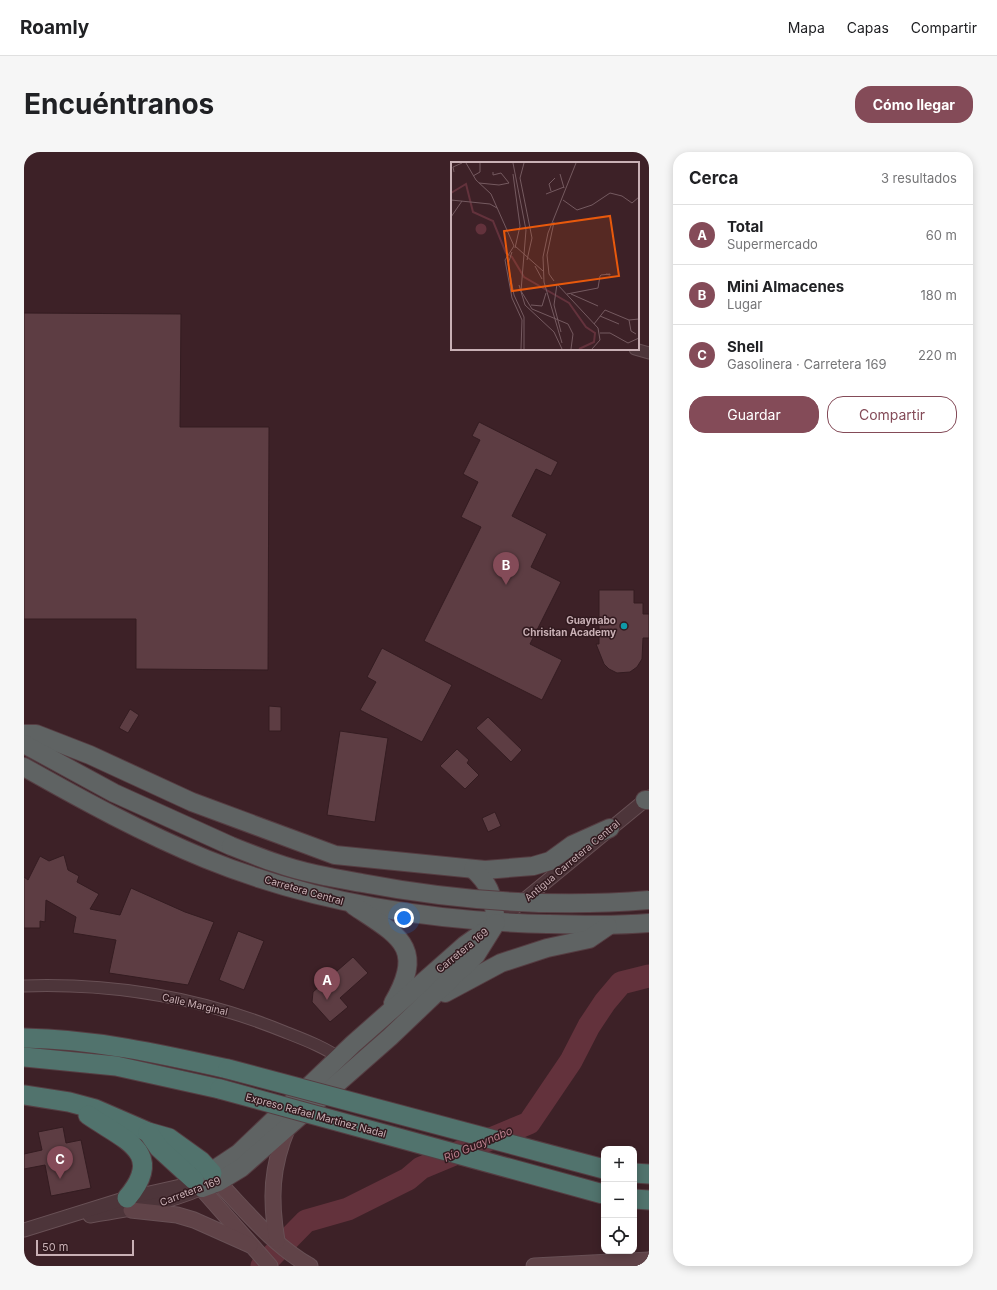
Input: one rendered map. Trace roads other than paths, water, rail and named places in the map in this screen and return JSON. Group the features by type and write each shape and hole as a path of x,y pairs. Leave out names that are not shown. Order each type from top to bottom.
{"highway":[{"path":"24,734 36,734 90,755 192,802 335,855 485,870 533,866 550,861 572,844 610,828"},
{"path":"24,744 114,793 231,846 277,864 324,876 426,894 476,899 531,903 605,904 649,900"},
{"name":"Carretera Central","path":"24,768 105,812 152,835 207,859 252,875 350,903 421,914 496,923 608,926 649,923"},
{"path":"473,869 484,880 492,894 496,923"},
{"path":"350,903 391,931 406,949 409,968 404,984 386,1015"},
{"name":"Carretera 169","path":"206,1181 241,1168 353,1070 476,955 496,923"},
{"name":"Carretera 169","path":"206,1181 386,1015 465,945 496,923"},
{"path":"429,1000 501,963 547,948 589,939 608,926"},
{"path":"24,1038 115,1046 171,1056 228,1069 601,1168"},
{"name":"Expreso Rafael Martínez Nadal","path":"24,1057 116,1066 220,1089 601,1193"},
{"path":"24,1095 69,1102 94,1109 148,1132 159,1148 206,1181"},
{"path":"69,1102 130,1143 142,1157 143,1174 129,1204"},
{"path":"637,1173 649,1174"},
{"path":"637,1198 649,1200"}],"main road":[{"path":"277,1241 272,1210 272,1189 280,1144 288,1126"},
{"path":"206,1181 235,1200 277,1241 299,1260 310,1266"},
{"path":"206,1181 222,1210 270,1266"},
{"path":"129,1204 194,1220 250,1244"},
{"path":"534,1266 649,1260"}],"street":[{"path":"638,350 649,353"},
{"name":"Antigua Carretera Central","path":"496,923 610,828 648,799"},
{"name":"Calle Marginal","path":"24,986 94,987 141,992 195,1002 250,1018 296,1036 339,1058 353,1070"},
{"name":"Carretera 169","path":"24,1230 58,1220 129,1204 185,1185 206,1181"}],"waterway":[{"name":"Río Guaynabo","path":"262,1266 306,1221 348,1209 408,1179 421,1168 529,1123 571,1061 589,1026 605,1002 621,983 649,976"}],"place":[{"name":"Mini Almacenes","path":"506,585"},
{"name":"Guaynabo Chrisitan Academy","path":"624,626"},
{"name":"Total","path":"327,1000"},
{"name":"Shell","path":"60,1179"}]}
